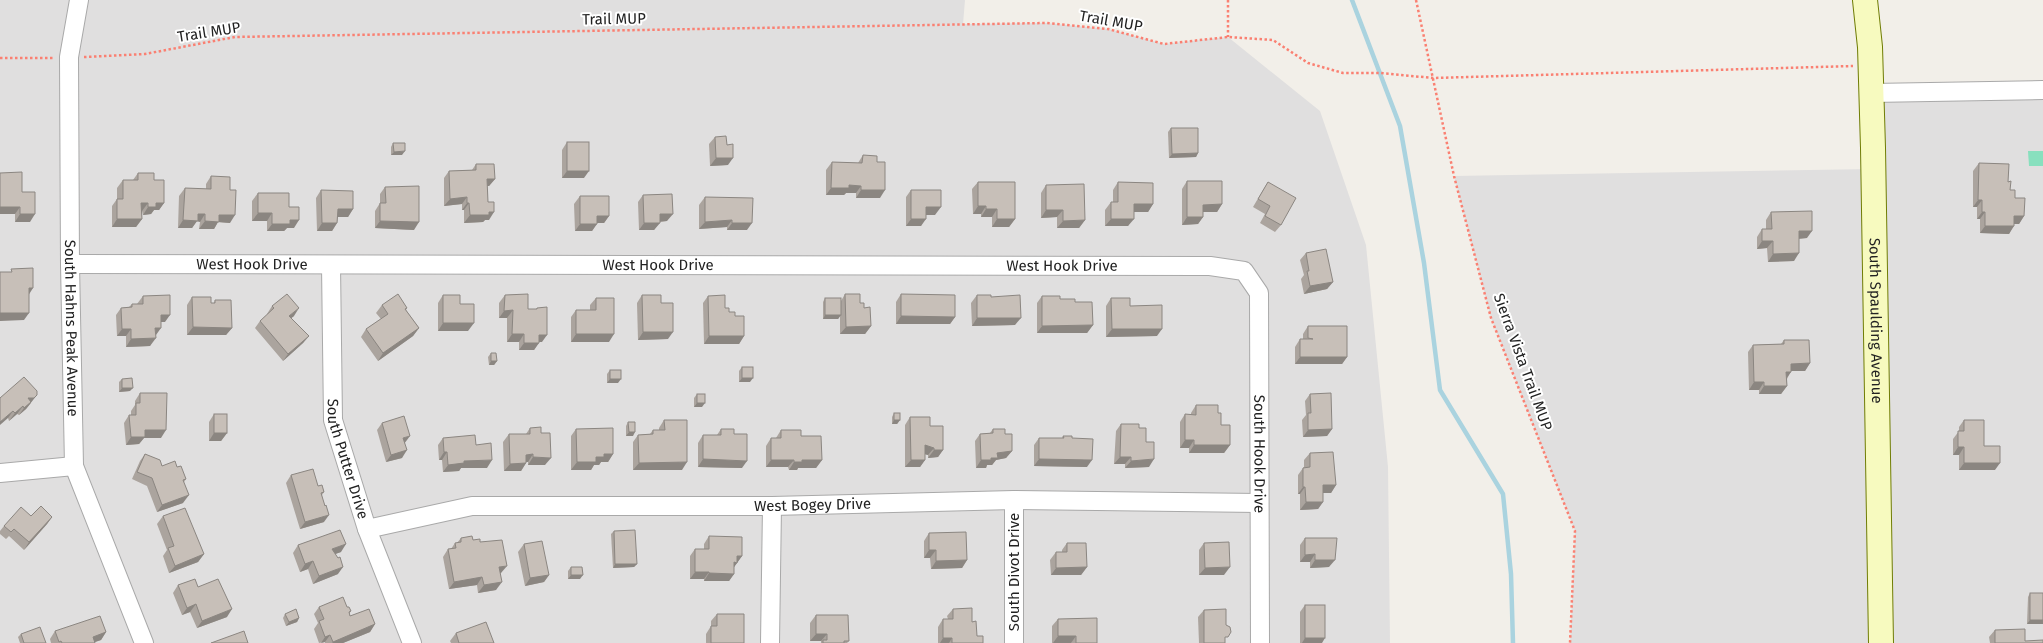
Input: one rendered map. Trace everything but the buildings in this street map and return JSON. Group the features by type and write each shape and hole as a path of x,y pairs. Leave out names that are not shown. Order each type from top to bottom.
{"street":[{"name":"South Hahns Peak Avenue","path":"78,0 69,57 70,264 74,466 144,643"},
{"name":"South Spaulding Avenue","path":"1865,0 1870,47 1881,643"},
{"path":"1871,93 2043,90"},
{"name":"West Hook Drive","path":"70,264 1210,266 1244,271"},
{"name":"South Putter Drive","path":"331,265 333,420 367,529 412,643"},
{"name":"South Hook Drive","path":"1244,271 1259,293 1260,643"},
{"path":"0,473 74,466"},
{"name":"West Bogey Drive","path":"367,529 472,506 772,506 1014,500 1259,503"},
{"name":"South Divot Drive","path":"1014,500 1014,643"},
{"path":"770,643 772,506"}],"path":[{"path":"1228,0 1228,37"},
{"name":"Sierra Vista Trail MUP","path":"1416,0 1454,176 1491,318 1575,531 1570,643"},
{"name":"Trail MUP","path":"0,58 146,54 235,37 255,36 1046,23 1108,29 1164,44 1228,37 1273,40 1308,63 1343,73 1380,73 1433,78 1854,66"}],"shaded area":[{"path":"0,0 965,0 963,24 1046,23 1108,29 1164,44 1228,37 1320,111 1366,245 1388,467 1390,643 0,643"},
{"path":"2043,90 2043,643 1570,643 1575,531 1491,318 1454,176 1873,169 1871,93"}],"green space":[{"path":"2028,151 2043,151 2043,166 2029,166"}],"waterway":[{"path":"1352,0 1400,126 1424,263 1440,390 1503,494 1511,574 1513,643"}]}
